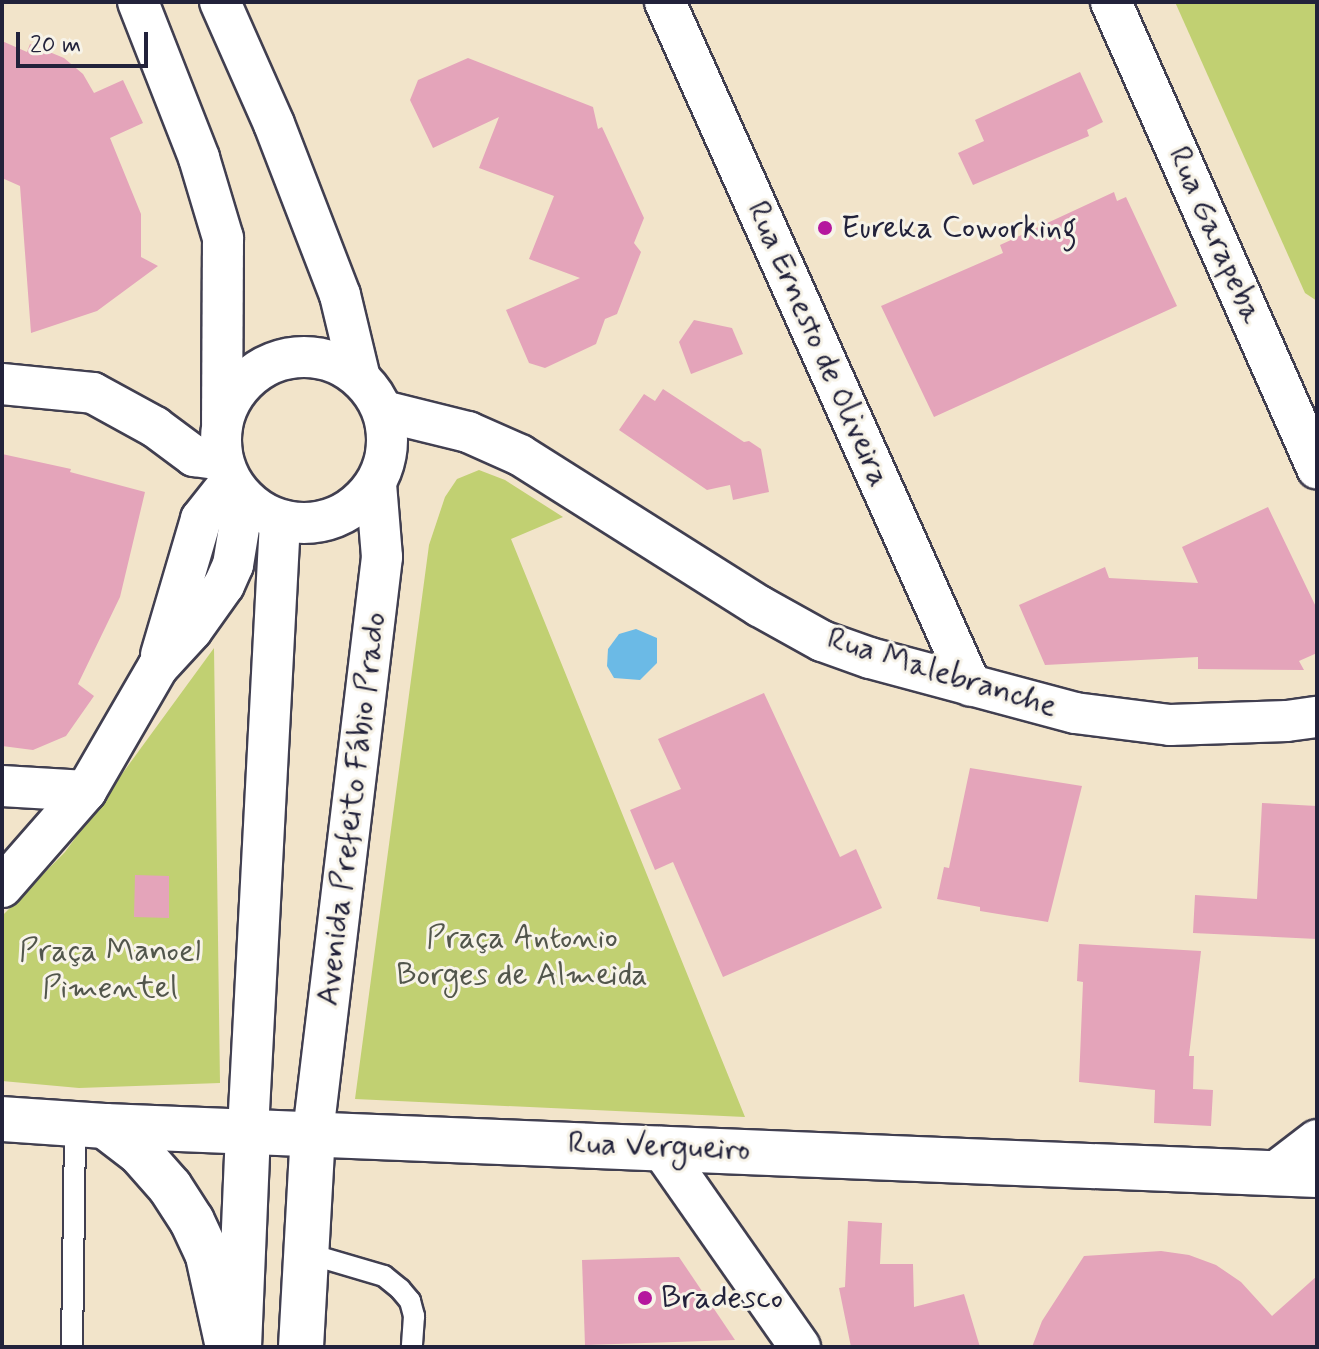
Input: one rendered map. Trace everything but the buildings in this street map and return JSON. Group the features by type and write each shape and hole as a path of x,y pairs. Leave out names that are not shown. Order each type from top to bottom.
{"main road":[{"name":"Rua Vergueiro","path":"2,1119 1317,1175"},
{"path":"90,1125 140,1153 170,1187 192,1221 208,1256 228,1347"},
{"path":"239,1347 248,1130"},
{"path":"301,1347 313,1133"}],"street":[{"path":"2,887 86,791 158,667 192,630 224,585 233,565 223,474 223,238 199,158 138,2"},
{"path":"2,384 93,393 145,421 223,474 280,521 308,524 335,519 361,502 376,484 386,461 388,434 383,411 360,378 340,295 274,124 220,2"},
{"name":"Rua Ernesto de Oliveira","path":"665,2 971,686"},
{"name":"Rua Garapeba","path":"1111,2 1306,408 1317,468"},
{"path":"222,421 235,392 256,371 284,358 324,358 360,378"},
{"name":"Rua Malebranche","path":"383,411 468,432 520,455 759,606 822,641 971,686 1075,713 1170,725 1317,717"},
{"path":"158,667 201,519 201,495 223,474"},
{"name":"Avenida Prefeito Fábio Prado","path":"313,1133 382,557 376,484"},
{"path":"248,1130 280,521"},
{"path":"2,786 86,791"},
{"path":"1274,1173 1317,1140"},
{"path":"660,1147 800,1347"}],"lane":[{"path":"72,1347 90,1125"},
{"path":"306,1253 384,1276 400,1289 410,1301 414,1316 412,1347"}],"green space":[{"path":"1175,2 1317,2 1317,301 1305,293"},
{"name":"Praça Antonio Borges de Almeida","path":"479,470 505,480 563,517 511,539 745,1117 355,1099 429,545 445,497 457,479"},
{"name":"Praça Manoel Pimentel","path":"214,648 220,1083 79,1088 2,1081 2,916 65,852"}],"water":[{"path":"636,629 657,638 657,663 640,680 614,678 607,666 608,649 619,634"}],"place":[{"name":"Eureka Coworking","path":"825,228"},
{"name":"Bradesco","path":"645,1298"}]}
